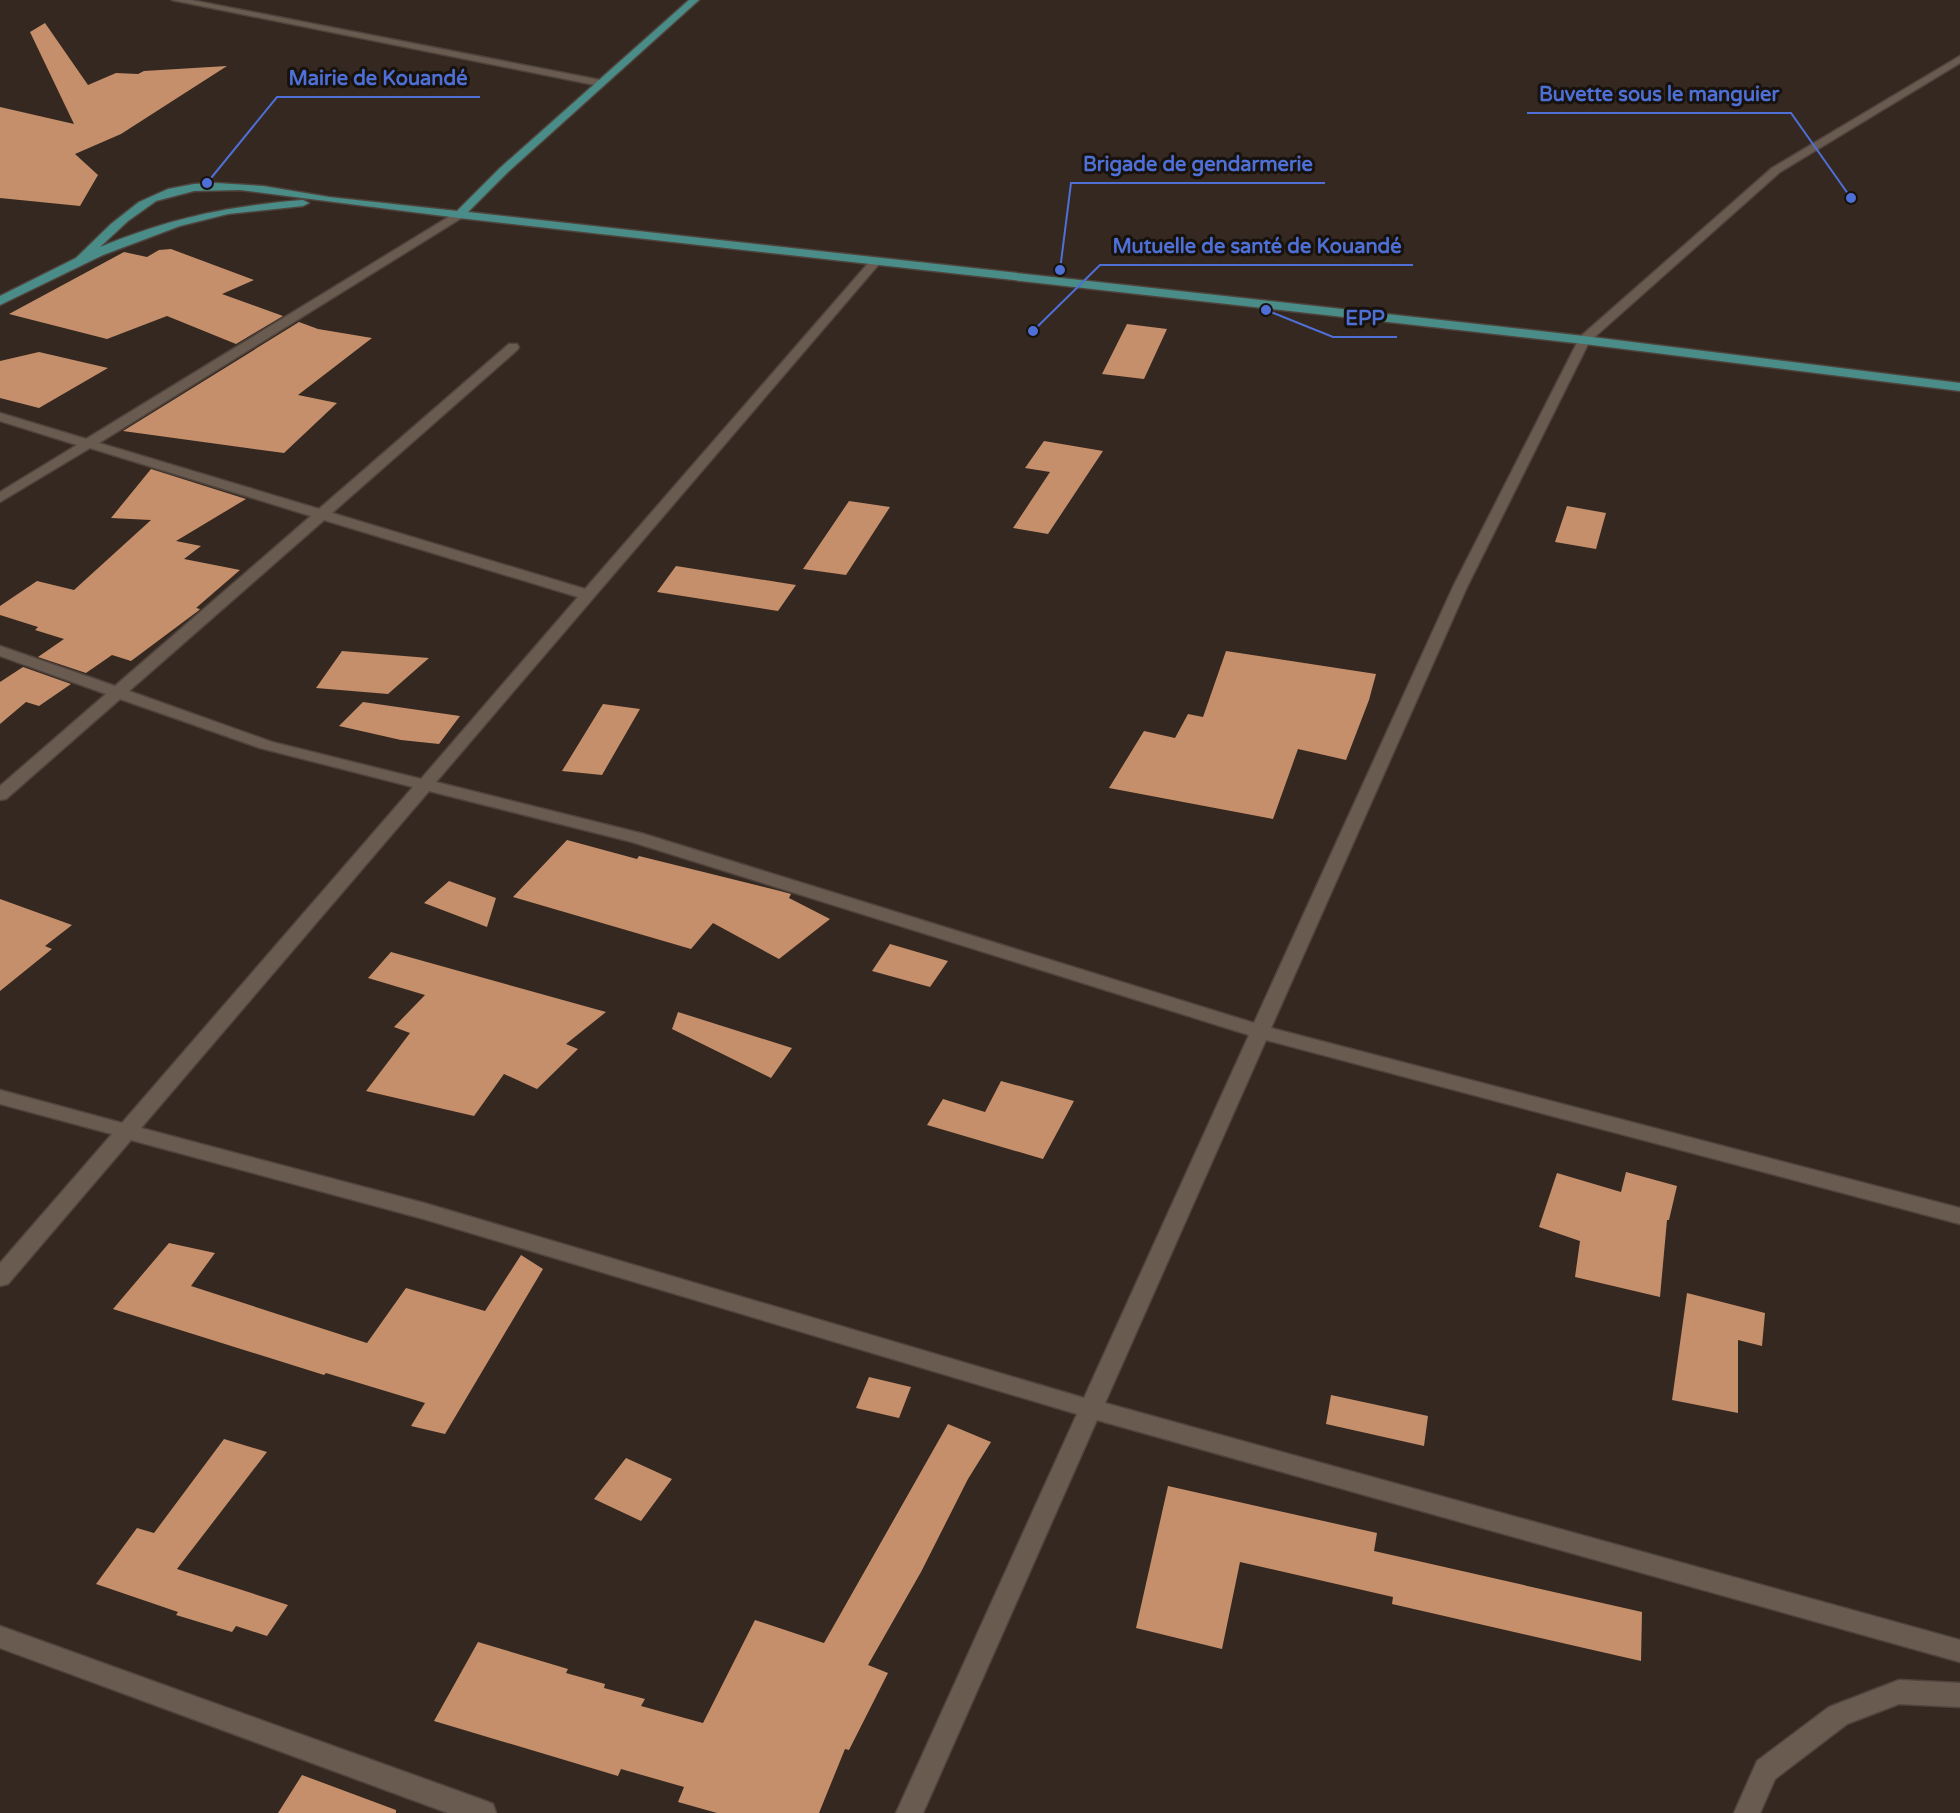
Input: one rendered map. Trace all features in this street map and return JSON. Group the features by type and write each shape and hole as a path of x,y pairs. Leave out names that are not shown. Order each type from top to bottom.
{"main road":[{"path":"459,215 504,170 694,0"},
{"path":"82,258 129,216 152,199 183,189 237,187 459,215 1584,340 1960,387"},
{"path":"0,302 82,258 202,216 248,207 329,200"}],"street":[{"path":"177,0 600,83"},
{"path":"909,1813 1460,587 1584,340 1776,170 1960,59"},
{"path":"0,498 459,215"},
{"path":"0,1278 875,261"},
{"path":"0,795 319,514 513,347"},
{"path":"0,417 588,595"},
{"path":"0,651 266,745 638,837 1260,1032 1960,1216"},
{"path":"0,1097 424,1211 1091,1409 1960,1651"},
{"path":"0,1637 483,1813"},
{"path":"1747,1813 1766,1770 1838,1715 1899,1692 1960,1695"}],"building":[{"path":"45,23 88,85 116,73 138,74 144,71 227,66 121,134 75,154 98,175 80,206 0,198 0,107 74,124 30,32"},
{"path":"171,249 254,280 222,294 283,316 236,344 167,316 107,339 9,314 124,252 147,257 159,250"},
{"path":"299,322 318,329 372,338 298,395 337,403 284,453 123,431"},
{"path":"1127,324 1167,329 1144,379 1102,374"},
{"path":"39,352 108,368 39,408 0,398 0,361"},
{"path":"1044,441 1103,451 1048,534 1013,528 1050,472 1025,468"},
{"path":"151,469 246,499 176,541 201,546 184,559 240,570 196,608 200,609 198,611 131,661 112,655 86,673 38,657 64,639 35,630 38,627 0,615 0,606 37,581 74,590 151,520 111,518"},
{"path":"849,501 890,507 846,575 803,569"},
{"path":"1567,506 1606,513 1596,549 1555,542"},
{"path":"676,566 796,585 778,611 657,592"},
{"path":"342,651 429,658 388,694 316,688"},
{"path":"1226,651 1376,674 1369,700 1346,760 1298,749 1273,819 1109,788 1144,731 1175,738 1188,714 1203,717"},
{"path":"23,667 71,684 39,706 26,702 0,724 0,682"},
{"path":"363,702 460,716 439,744 401,740 339,726"},
{"path":"603,704 640,709 602,775 562,771"},
{"path":"567,840 637,859 639,856 791,894 789,898 830,919 779,959 713,923 691,949 513,897"},
{"path":"449,881 496,898 487,927 424,903"},
{"path":"0,899 72,925 45,946 52,949 0,991"},
{"path":"890,944 948,961 930,987 872,971"},
{"path":"391,952 606,1012 566,1044 578,1049 537,1089 504,1074 474,1116 366,1091 410,1033 394,1027 425,995 368,978"},
{"path":"678,1012 792,1048 771,1078 672,1029"},
{"path":"1001,1081 1074,1101 1043,1159 927,1125 943,1099 985,1112"},
{"path":"1626,1172 1677,1186 1669,1220 1667,1220 1660,1297 1575,1277 1580,1241 1539,1227 1557,1173 1621,1192"},
{"path":"169,1243 215,1253 191,1286 367,1343 406,1288 485,1311 521,1255 543,1269 445,1434 411,1426 425,1403 326,1373 324,1375 113,1309"},
{"path":"1687,1293 1765,1313 1762,1346 1738,1340 1738,1413 1672,1400"},
{"path":"869,1377 911,1387 899,1418 856,1408"},
{"path":"1331,1395 1428,1416 1424,1446 1326,1424"},
{"path":"948,1424 991,1442 968,1479 921,1572 868,1665 888,1673 849,1750 845,1749 819,1813 717,1813 678,1802 684,1787 621,1769 618,1776 434,1721 478,1642 568,1669 566,1673 605,1684 604,1688 645,1699 641,1706 703,1723 755,1620 824,1643"},
{"path":"224,1439 267,1452 177,1569 288,1605 267,1636 236,1626 232,1632 176,1615 178,1612 96,1584 137,1528 154,1533"},
{"path":"626,1458 672,1479 641,1521 594,1499"},
{"path":"1168,1486 1377,1533 1374,1551 1642,1612 1641,1661 1392,1604 1393,1597 1240,1562 1222,1649 1136,1628"},
{"path":"302,1775 396,1810 396,1813 278,1813"}],"place":[{"name":"Mairie de Kouandé","path":"207,183"},
{"name":"Buvette sous le manguier","path":"1851,198"},
{"name":"Brigade de gendarmerie","path":"1060,270"},
{"name":"EPP","path":"1266,310"},
{"name":"Mutuelle de santé de Kouandé","path":"1033,331"}]}
